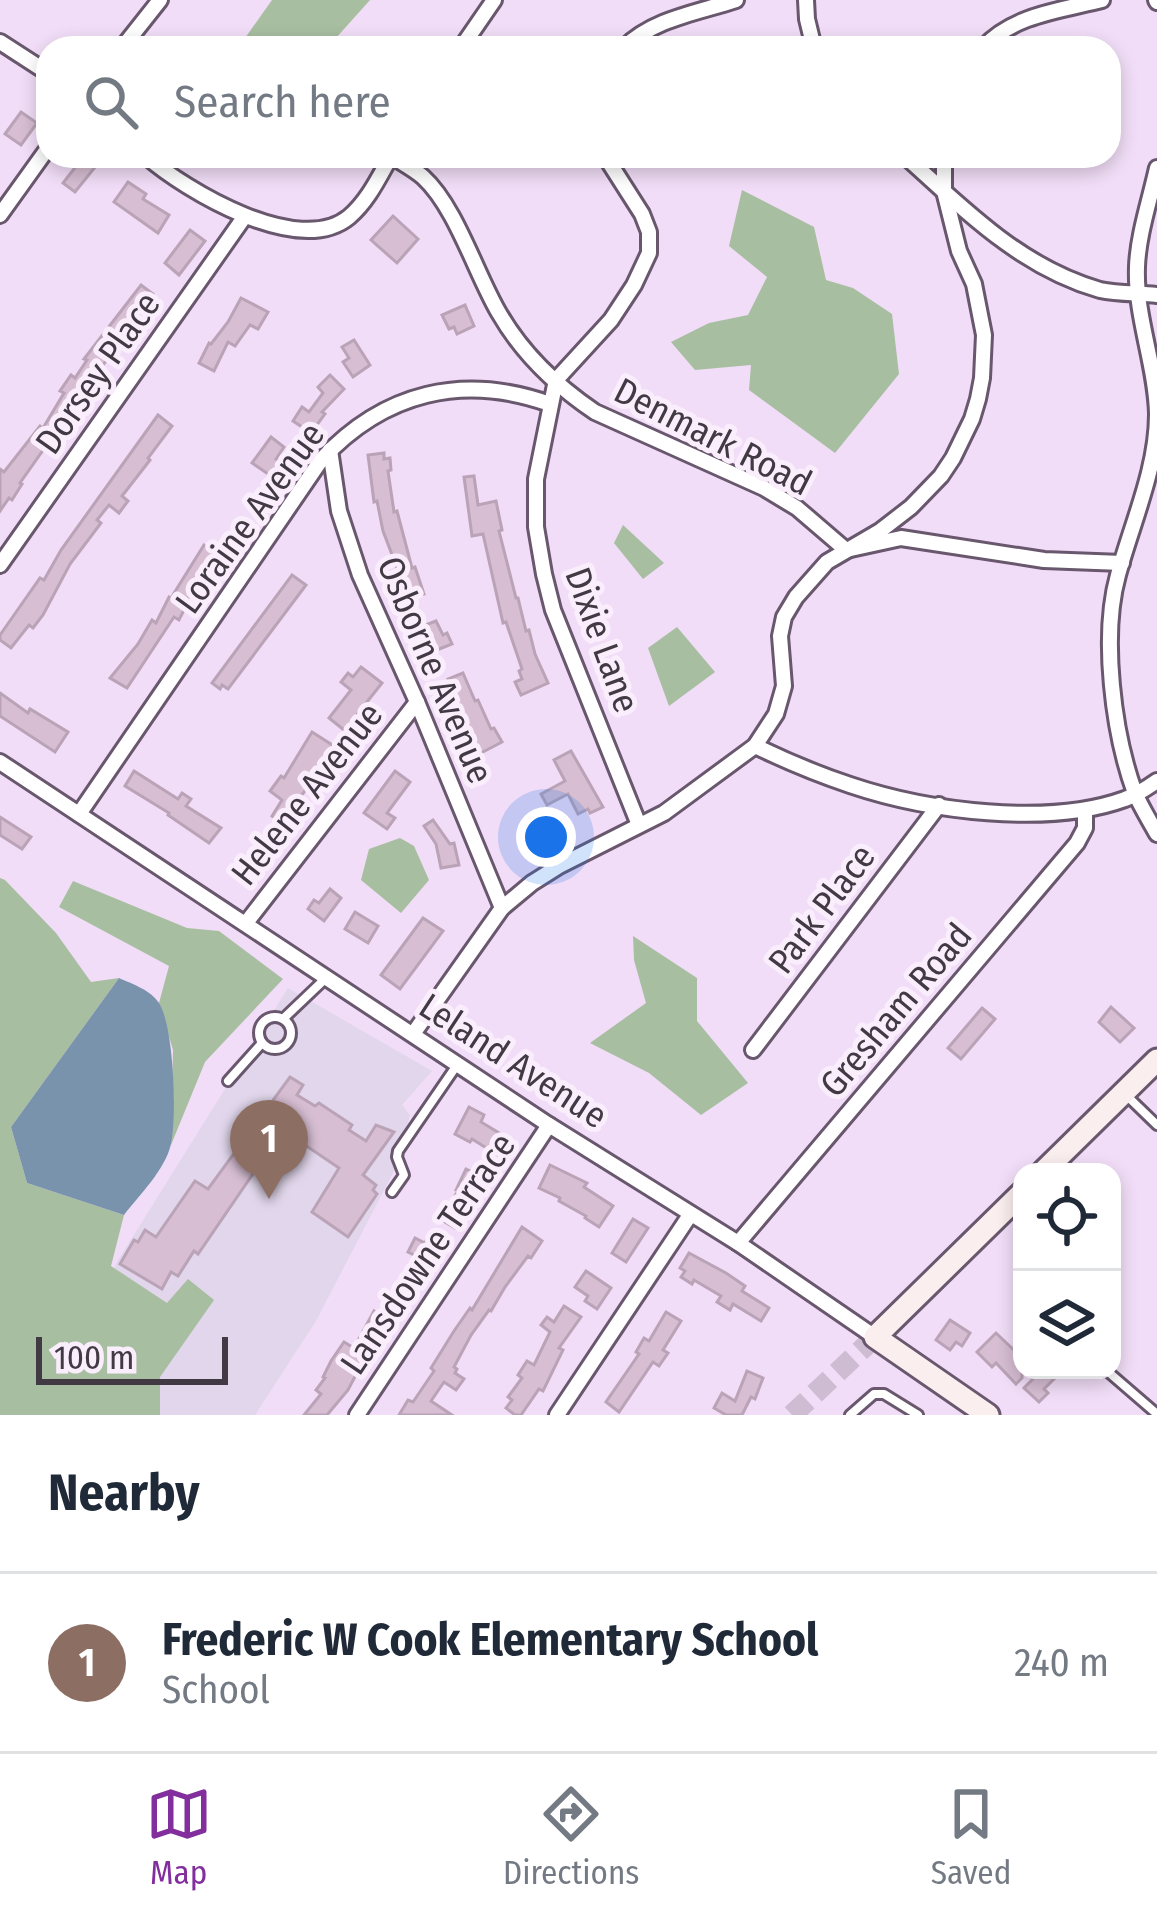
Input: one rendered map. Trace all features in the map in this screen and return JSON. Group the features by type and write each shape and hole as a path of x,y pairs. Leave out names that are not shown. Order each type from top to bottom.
{"street":[{"path":"132,36 160,0"},
{"path":"468,36 494,0"},
{"path":"639,36 736,0"},
{"path":"806,0 811,36"},
{"path":"993,36 1029,18 1102,0"},
{"path":"0,42 36,66"},
{"path":"0,215 36,165"},
{"path":"164,168 245,216 297,230 324,230 347,218 385,168"},
{"name":"Denmark Road","path":"409,168 443,202 505,322 533,359 574,398 614,422 764,488 797,508 846,550"},
{"name":"Dixie Lane","path":"612,168 650,232 649,253 611,320 556,380 536,478 536,526 554,610 639,825"},
{"path":"918,168 996,238 1039,266 1106,291 1157,295"},
{"path":"412,1034 502,908 559,866 687,797 755,746 776,714 784,686 780,636 784,617 827,562 880,531 941,476 963,440 978,399 984,356 981,313 958,251 944,191 944,168"},
{"path":"1157,168 1137,265 1157,414 1151,458 1109,616 1108,640 1118,717 1136,795 1157,834"},
{"name":"Dorsey Place","path":"0,565 245,216"},
{"name":"Loraine Avenue","path":"79,814 330,450 369,418 427,394 490,389 550,404"},
{"name":"Osborne Avenue","path":"330,450 339,511 359,575 502,908"},
{"path":"846,550 901,538 1044,560 1121,563"},
{"name":"Helene Avenue","path":"246,923 417,702"},
{"path":"755,746 854,787 909,801 1018,813 1085,811 1136,795 1157,781"},
{"name":"Leland Avenue","path":"0,762 549,1126 738,1243 988,1415"},
{"name":"Park Place","path":"753,1050 939,805"},
{"name":"Gresham Road","path":"738,1243 1077,843 1085,828 1085,811"},
{"path":"1052,1163 1157,1060"},
{"name":"Lansdowne Terrace","path":"357,1415 549,1126"},
{"path":"875,1337 1013,1201"},
{"path":"557,1415 690,1214"}],"lane":[{"path":"283,1019 327,977"},
{"path":"272,1017 291,1026 286,1045 276,1050 262,1043 259,1033 272,1017"},
{"path":"228,1081 262,1043"},
{"path":"392,1192 404,1175 398,1151 458,1064"},
{"path":"1124,1093 1157,1125"},
{"path":"1116,1379 1157,1414"},
{"path":"850,1415 874,1394 884,1394 918,1415"}],"shaded area":[{"path":"288,988 432,1071 402,1105 410,1115 396,1167 316,1321 255,1415 113,1415 58,1396 117,1262"}],"green space":[{"path":"272,0 370,0 338,36 246,36"},
{"path":"742,190 814,227 826,280 853,288 892,314 899,374 835,453 749,390 751,365 695,370 671,342 709,323 748,315 767,277 729,246"},
{"path":"623,525 664,563 643,579 614,543"},
{"path":"677,627 715,672 669,706 648,648"},
{"path":"400,838 414,846 429,880 401,913 361,880 369,849"},
{"path":"0,878 56,933 91,982 119,978 11,1127 27,1183 124,1215 111,1266 167,1303 188,1279 214,1300 160,1377 160,1415 0,1415"},
{"path":"73,881 187,928 219,931 283,979 205,1062 171,1145 173,1050 159,1003 169,966 59,907"},
{"path":"633,936 697,978 697,1021 748,1083 701,1115 649,1073 590,1043 646,1003"}],"water":[{"path":"119,978 159,1003 168,1031 174,1093 168,1154 124,1215 27,1183 11,1127"}],"building":[{"path":"21,112 36,122 21,145 5,134"},
{"path":"75,168 94,168 75,192 63,183"},
{"path":"128,182 146,194 143,199 169,215 158,233 114,202"},
{"path":"393,216 418,239 397,263 371,240"},
{"path":"190,230 205,241 179,275 165,263"},
{"path":"141,285 153,294 0,511 0,469 4,472 43,428 64,393 60,391 71,375 75,378 84,359"},
{"path":"241,298 268,312 258,329 250,325 235,346 228,342 214,371 199,363"},
{"path":"465,305 474,326 457,334 442,315"},
{"path":"354,340 370,365 353,377 343,362 349,358 342,347"},
{"path":"330,375 344,389 322,412 311,433 293,421 302,407 309,412 323,393 318,387"},
{"path":"158,415 172,426 122,496 128,501 119,513 109,505 97,520 101,523 70,564 43,615 11,648 0,635 40,578 44,580"},
{"path":"271,437 284,447 276,459 284,464 274,478 252,463"},
{"path":"384,453 384,459 390,458 394,512 424,594 409,599 374,502 368,455"},
{"path":"474,476 478,505 496,501 516,598 548,683 521,695 515,682 522,679 522,669 503,623 483,534 472,536 464,477"},
{"path":"204,545 217,552 179,620 174,617 127,688 110,678 152,620 156,623"},
{"path":"292,575 306,585 228,689 222,685 220,689 212,683"},
{"path":"436,621 452,644 432,652 420,627"},
{"path":"361,667 382,683 355,717 359,720 349,734 329,718 351,690 341,682"},
{"path":"463,673 502,742 479,754 456,710 448,679"},
{"path":"0,693 68,732 55,752 0,716"},
{"path":"312,732 337,748 289,812 299,820 291,830 272,816 282,800 270,791 284,778"},
{"path":"571,751 603,807 590,813 588,809 578,814 568,794 547,805 541,794 565,781 554,760"},
{"path":"134,771 178,799 182,793 191,799 186,806 221,828 209,843 125,786"},
{"path":"395,771 410,782 387,813 395,818 387,829 364,813"},
{"path":"0,817 31,837 22,849 0,835"},
{"path":"433,820 450,844 454,843 459,865 441,868 436,844 424,826"},
{"path":"330,889 341,898 324,921 308,909"},
{"path":"355,912 378,926 368,943 345,929"},
{"path":"423,918 443,931 400,989 381,975"},
{"path":"1111,1007 1134,1028 1120,1042 1099,1022"},
{"path":"982,1008 995,1019 961,1059 948,1048"},
{"path":"290,1077 303,1085 297,1095 352,1125 349,1130 366,1141 376,1125 394,1132 363,1175 376,1185 377,1194 348,1237 312,1212 339,1168 283,1130 178,1276 171,1272 162,1289 120,1264 145,1230 156,1237 195,1181 208,1189"},
{"path":"469,1107 484,1115 481,1122 514,1142 504,1159 455,1134"},
{"path":"550,1165 587,1183 584,1187 613,1206 599,1227 539,1188"},
{"path":"466,1169 491,1181 455,1228 440,1219"},
{"path":"633,1219 648,1228 626,1262 612,1253"},
{"path":"522,1227 542,1241 471,1335 454,1367 464,1379 456,1390 444,1382 431,1401 452,1415 399,1415 434,1371 431,1368"},
{"path":"429,1234 444,1241 433,1264 408,1252 415,1238 425,1243"},
{"path":"689,1253 745,1286 742,1291 769,1308 761,1321 733,1304 730,1310 717,1302 721,1296 681,1277 685,1271 680,1268"},
{"path":"406,1271 420,1280 348,1390 327,1415 304,1415 321,1394 316,1390 344,1342 354,1348 374,1311 378,1314 386,1304"},
{"path":"586,1271 611,1288 597,1309 575,1287"},
{"path":"564,1306 581,1317 559,1348 563,1350 543,1391 539,1389 521,1415 515,1415 506,1408 512,1400 508,1397 527,1361 534,1365 550,1332 541,1325 547,1317 554,1322"},
{"path":"666,1312 681,1321 663,1350 668,1353 659,1366 653,1362 619,1412 606,1402 639,1354 644,1338 649,1341"},
{"path":"950,1320 970,1333 962,1346 956,1342 950,1350 936,1340"},
{"path":"996,1333 1013,1349 1013,1379 1021,1379 1016,1384 977,1352"},
{"path":"747,1371 763,1378 742,1415 726,1415 714,1408 722,1393 735,1401"},
{"path":"1033,1379 1054,1379 1039,1402 1024,1388"}],"tunnel":[{"path":"792,1415 875,1337"}],"place":[{"name":"Frederic W Cook Elementary School","path":"269,1199"}]}
